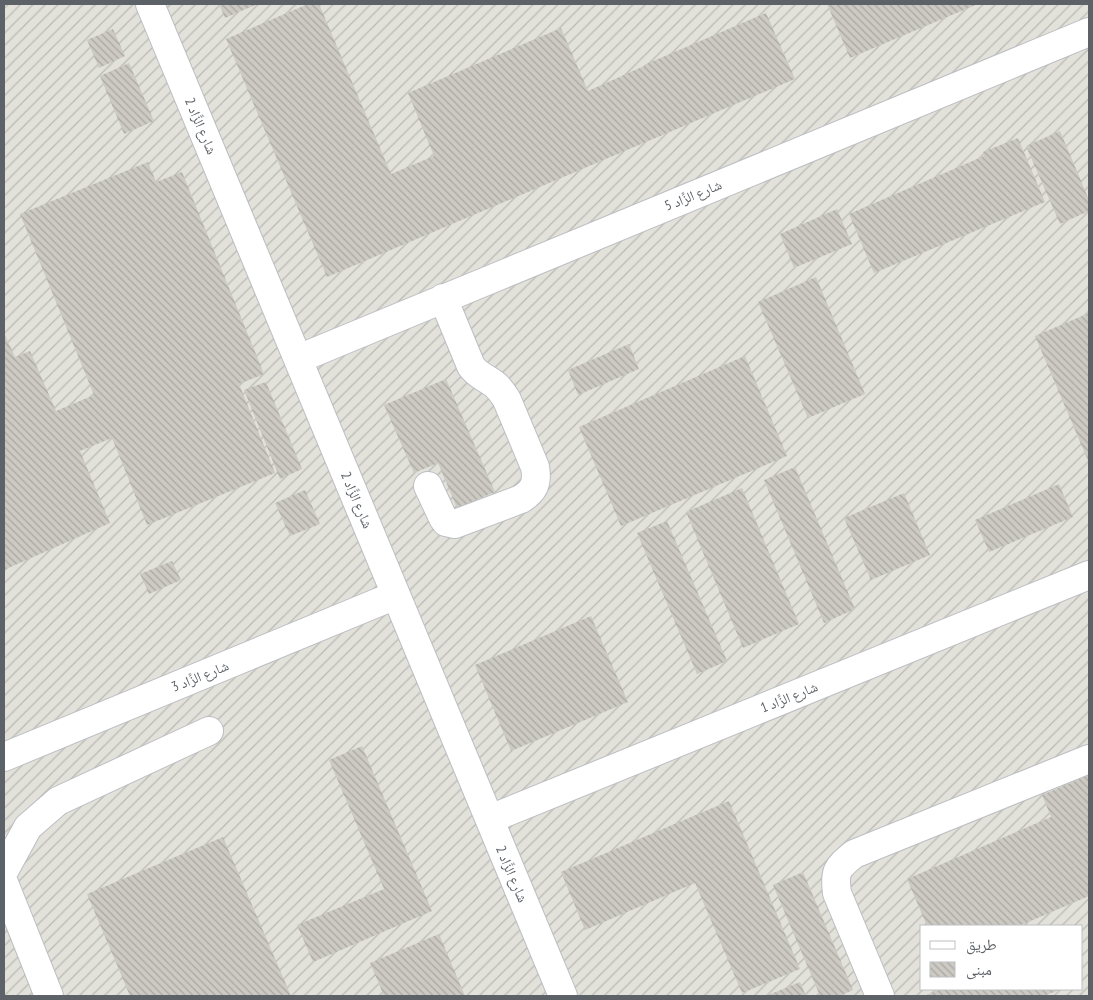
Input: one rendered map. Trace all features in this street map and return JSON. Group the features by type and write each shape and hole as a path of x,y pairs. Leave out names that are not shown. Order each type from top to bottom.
{"street":[{"name":"شارع الزَّاد 2","path":"150,4 563,996"},
{"name":"شارع الزَّاد 5","path":"298,359 1089,32"},
{"path":"428,486 443,518 446,522 456,524 520,499 527,495 536,482 535,467 504,394 495,385 479,375 471,366 443,298"},
{"name":"شارع الزَّاد 1","path":"490,819 1089,575"},
{"name":"شارع الزَّاد 3","path":"4,757 396,596"},
{"path":"4,871 28,827 58,801 209,731"},
{"path":"880,996 837,893 835,878 841,865 854,854 1089,759"},
{"path":"4,883 49,996"}],"shaded area":[{"path":"4,4 1089,4 1089,996 4,996"}],"building":[{"path":"219,4 258,4 225,18"},
{"path":"308,4 319,4 391,174 434,156 408,93 561,28 588,91 766,13 795,79 327,277 226,39"},
{"path":"827,4 978,4 850,58"},
{"path":"113,29 125,56 99,68 87,40"},
{"path":"129,63 154,121 124,134 100,76"},
{"path":"1060,131 1089,200 1089,211 1060,224 1026,146"},
{"path":"1018,138 1045,202 874,273 849,214 984,156 983,152"},
{"path":"148,162 156,182 182,172 264,374 239,384 275,473 147,525 112,438 80,451 110,523 4,570 4,333 15,357 30,351 56,411 94,395 20,214"},
{"path":"837,209 852,244 794,268 780,234"},
{"path":"816,277 865,394 808,418 758,302"},
{"path":"1089,313 1089,463 1035,336"},
{"path":"629,344 639,369 578,395 568,370"},
{"path":"745,356 787,456 621,526 579,427"},
{"path":"446,379 495,492 457,508 438,463 414,473 384,405"},
{"path":"266,382 302,469 280,479 244,390"},
{"path":"795,467 855,609 824,623 764,480"},
{"path":"1059,484 1073,517 989,552 975,520"},
{"path":"742,488 799,624 743,648 686,512"},
{"path":"305,490 320,524 290,536 275,503"},
{"path":"904,493 930,555 871,580 844,518"},
{"path":"667,521 727,661 697,674 637,533"},
{"path":"172,561 181,580 149,594 140,574"},
{"path":"591,616 628,702 511,751 475,665"},
{"path":"362,746 432,911 313,962 297,925 384,889 329,760"},
{"path":"1089,775 1089,896 1021,925 927,925 907,879 1051,817 1042,795"},
{"path":"729,801 800,969 742,993 695,883 585,930 561,872"},
{"path":"223,837 291,996 130,996 87,894"},
{"path":"803,872 853,990 839,996 820,996 773,885"},
{"path":"439,934 465,996 384,996 370,963"},
{"path":"800,982 806,996 766,996"},
{"path":"939,990 1059,990 1044,996 924,996"}]}
